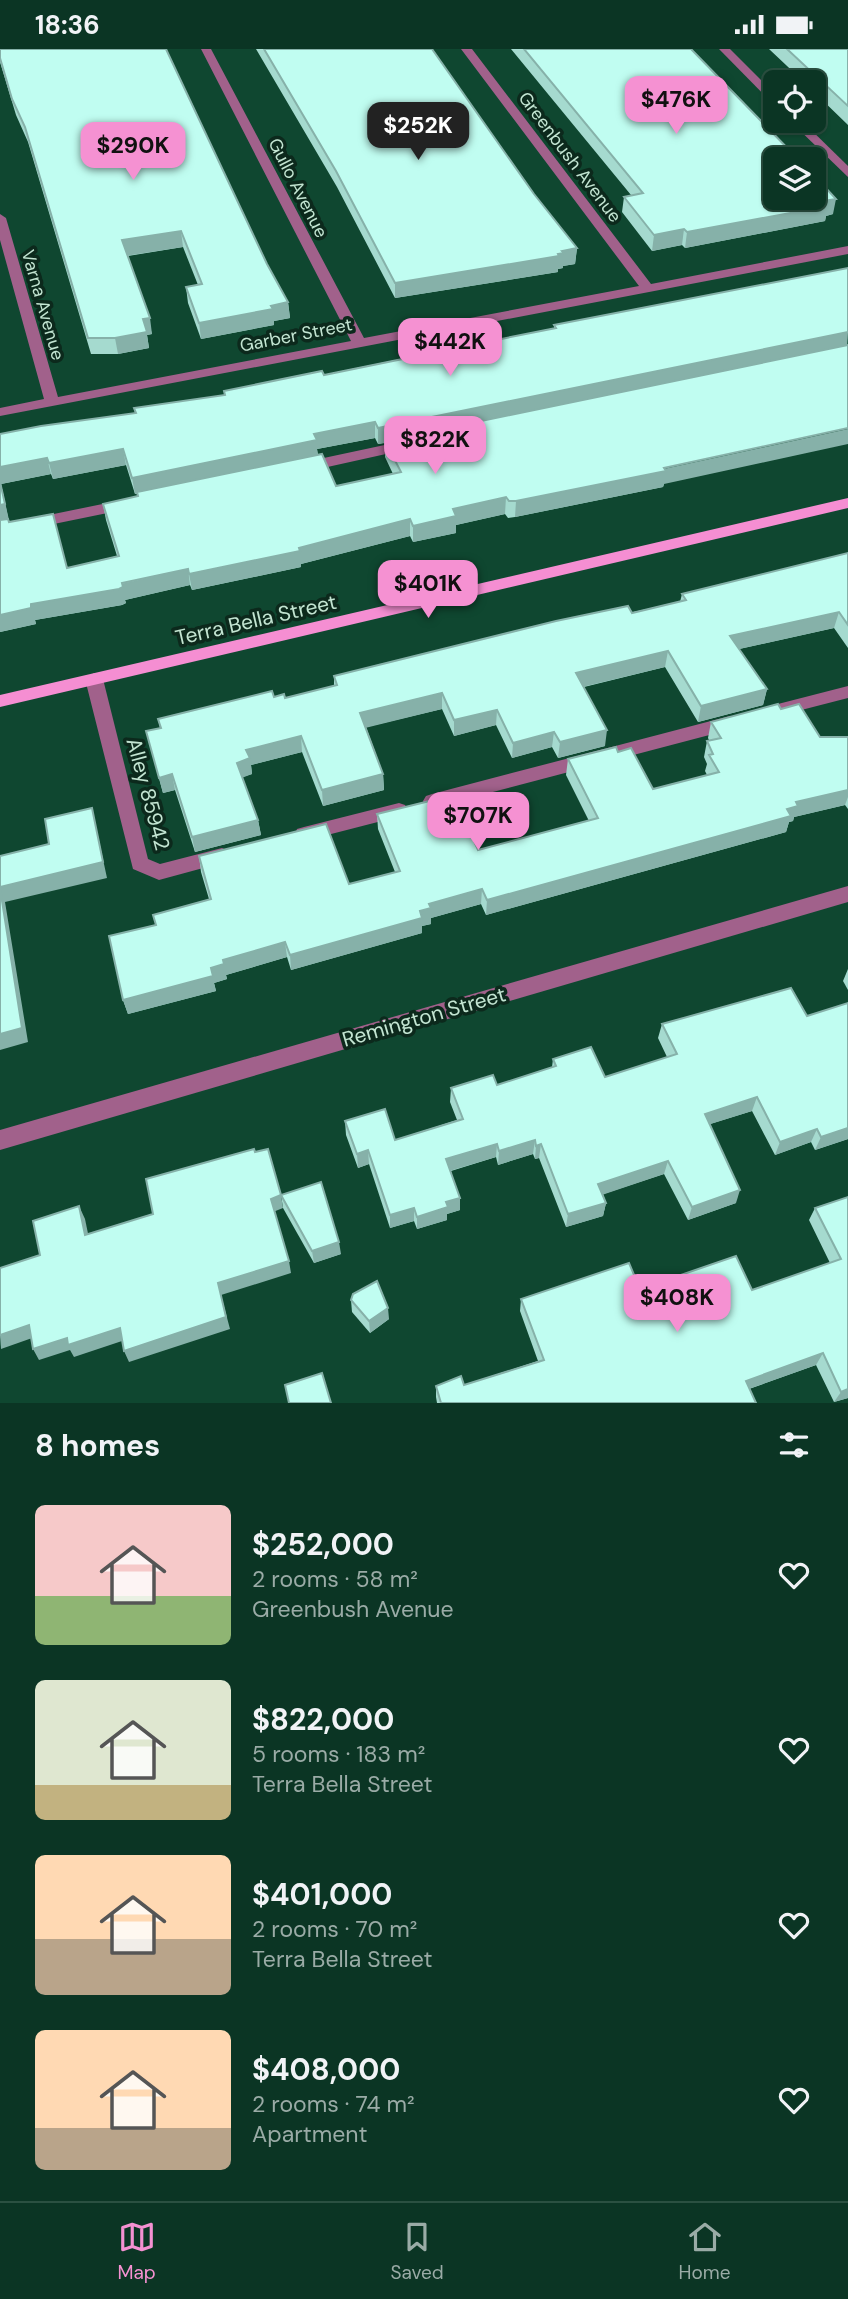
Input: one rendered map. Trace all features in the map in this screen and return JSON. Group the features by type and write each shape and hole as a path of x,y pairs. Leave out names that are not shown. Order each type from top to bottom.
{"main road":[{"name":"Terra Bella Street","path":"0,701 848,503"}],"street":[{"name":"Gullo Avenue","path":"206,49 359,342"},
{"name":"Greenbush Avenue","path":"466,49 647,287"},
{"path":"724,49 763,88"},
{"path":"808,133 848,173"},
{"name":"Varna Avenue","path":"0,218 52,402"},
{"name":"Garber Street","path":"0,412 848,250"},
{"path":"287,470 424,442"},
{"path":"0,530 137,502"},
{"name":"Alley 85942","path":"94,679 140,864 159,872 240,851"},
{"path":"281,840 848,692"},
{"name":"Remington Street","path":"0,1140 848,894"}],"building":[{"path":"0,49 166,49 267,264 288,302 271,306 273,309 199,323 186,287 202,284 181,231 122,240 150,318 143,319 147,332 115,338 88,338 25,127 12,99 0,58"},
{"path":"264,49 432,49 534,194 577,248 562,251 564,253 558,254 559,256 395,283 336,171"},
{"path":"524,49 691,49 763,123 763,133 773,133 786,147 763,147 763,210 806,210 687,232 684,229 654,235 624,197 643,193"},
{"path":"787,49 848,49 848,106 826,85 826,70 809,70"},
{"path":"826,188 836,199 826,201"},
{"path":"848,268 848,332 378,428 375,422 314,434 317,440 132,478 123,449 49,463 47,458 0,467 0,434 136,413 134,408 225,395 224,391 322,371 324,375 432,353 430,349 459,343 461,347 556,328 554,325"},
{"path":"848,345 848,428 664,468 666,471 516,501 509,501 506,497 453,509 456,516 413,526 410,519 299,548 300,551 189,574 188,569 122,583 123,587 119,589 31,604 31,608 0,615 0,520 8,519 9,522 53,514 67,568 119,556 103,504 138,496 137,492 322,454 336,486 401,472 385,441"},
{"path":"0,482 5,504 0,505"},
{"path":"848,553 848,625 839,612 730,636 767,689 701,706 668,651 576,673 607,730 560,742 554,732 513,743 497,710 454,720 442,693 360,713 383,774 322,790 301,736 246,750 250,758 237,763 258,820 192,837 172,774 159,778 146,731 161,728 158,719 272,691 274,697 284,694 285,698 337,685 334,676 556,621 628,606 632,613 686,600 682,594"},
{"path":"778,704 781,709 799,704 820,737 848,737 848,790 796,802 798,806 787,809 791,816 487,900 482,889 429,904 431,908 420,911 422,918 290,955 285,942 223,960 224,964 211,968 213,976 123,1000 109,936 156,925 153,915 211,899 199,856 326,824 349,884 400,871 377,814 454,795 478,850 598,818 568,759 616,747 618,752 631,748 653,789 719,772 709,755 713,754 707,741 721,738 711,722"},
{"path":"92,808 103,862 0,887 0,856 49,844 45,819"},
{"path":"0,888 22,1028 0,1034"},
{"path":"791,988 807,1016 848,1003 848,1128 821,1137 817,1129 780,1142 757,1097 705,1114 740,1190 692,1207 668,1161 598,1184 606,1203 568,1214 541,1144 536,1146 535,1140 499,1151 497,1144 446,1159 460,1198 446,1202 448,1207 417,1217 414,1208 390,1215 368,1150 357,1154 345,1121 385,1109 395,1140 463,1119 451,1088 493,1075 497,1085 556,1066 553,1059 591,1047 605,1077 677,1054 662,1024"},
{"path":"254,1149 255,1152 268,1149 281,1195 271,1199 289,1261 218,1283 226,1317 124,1351 120,1328 68,1345 67,1338 33,1349 29,1325 0,1335 0,1268 40,1255 33,1221 79,1206 85,1235 153,1214 146,1179"},
{"path":"321,1182 339,1242 312,1251 281,1195"},
{"path":"848,1197 848,1389 841,1392 823,1353 746,1381 756,1403 441,1403 436,1386 461,1376 464,1385 544,1360 521,1299 629,1263 640,1289 736,1256 752,1290 841,1259 815,1208"},
{"path":"377,1281 388,1308 369,1321 351,1300 353,1294"},
{"path":"322,1373 331,1403 289,1403 285,1385"}]}
